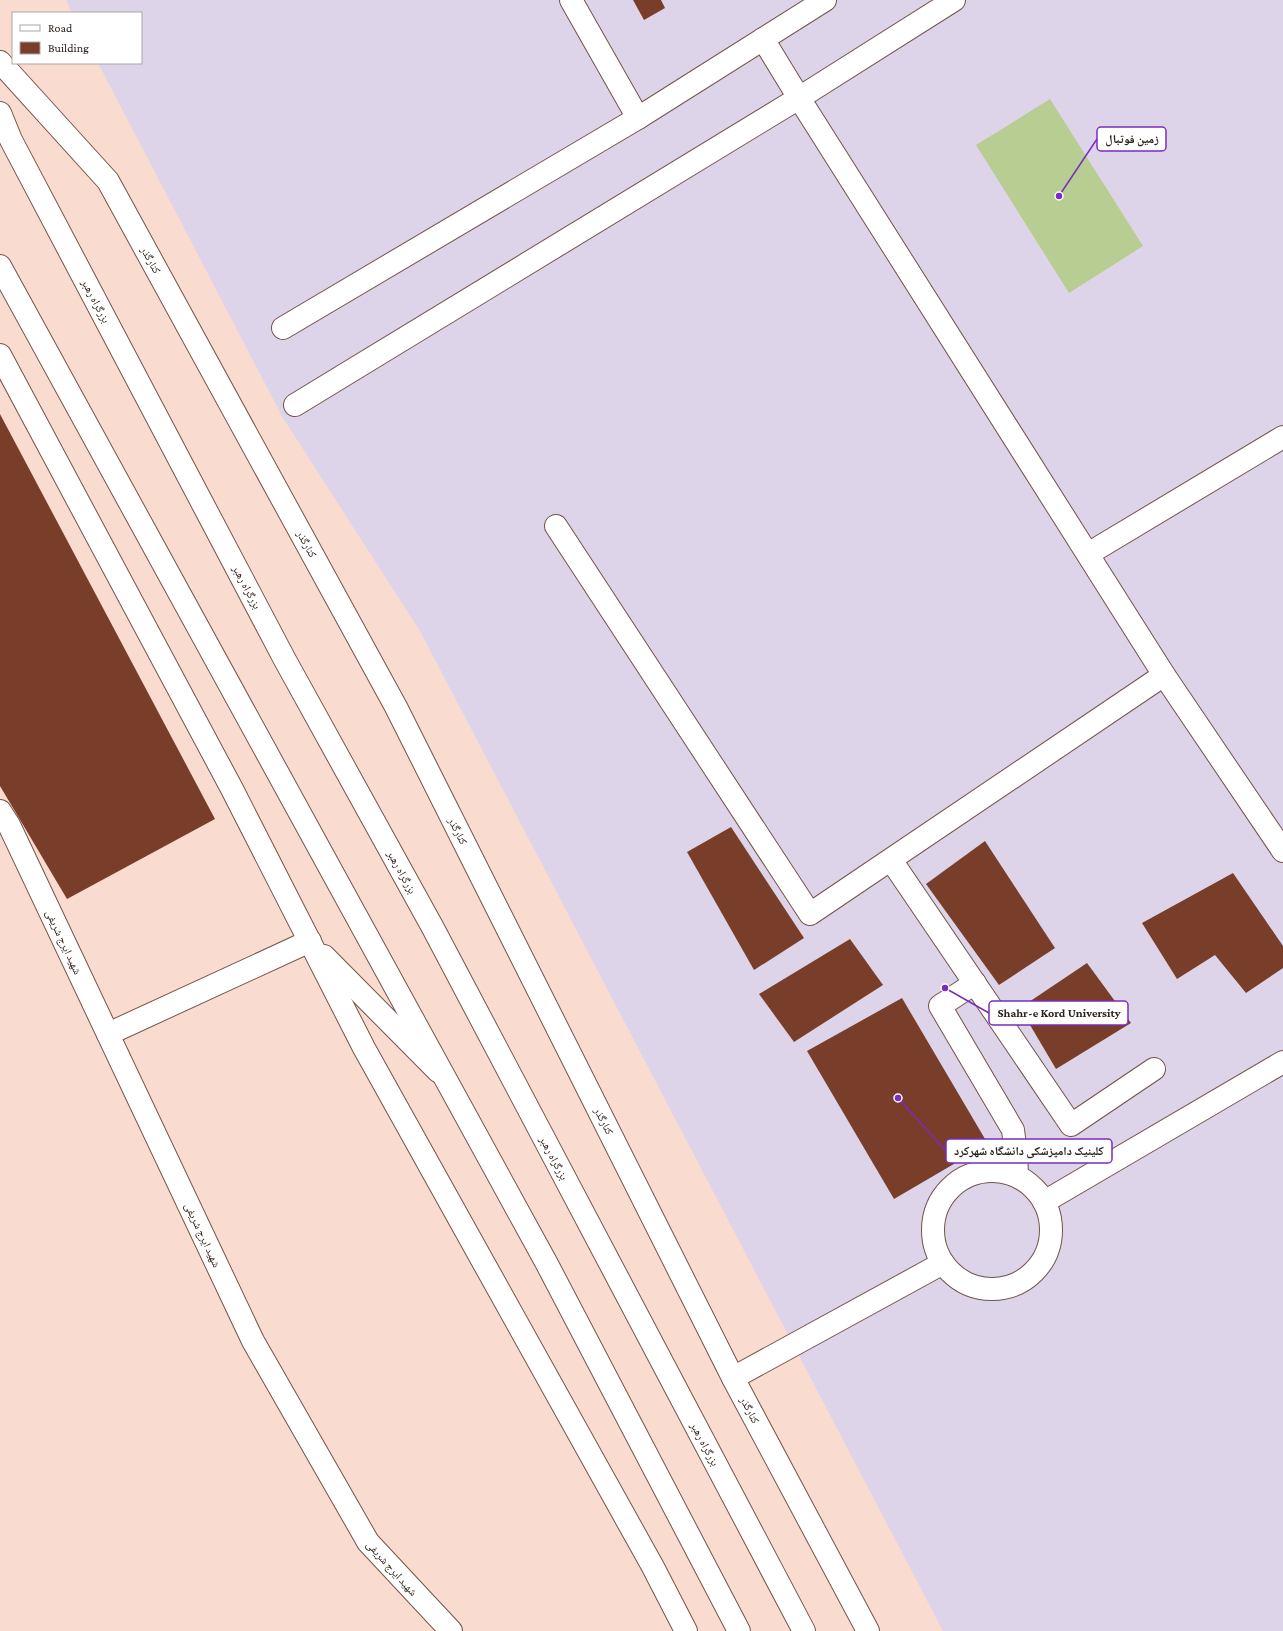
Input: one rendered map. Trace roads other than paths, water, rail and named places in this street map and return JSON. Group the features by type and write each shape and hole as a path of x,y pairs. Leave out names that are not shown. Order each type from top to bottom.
{"main road":[{"path":"571,0 638,118"},
{"path":"283,328 638,118 825,0"},
{"path":"295,405 799,98 954,0"},
{"path":"763,39 1164,675 1283,851"},
{"name":"کنارگذر","path":"0,62 108,181 396,708 733,1378 868,1631"},
{"name":"بزرگراه رهبر","path":"0,113 11,140 274,639 436,935 804,1631"},
{"path":"0,266 546,1264 739,1631"},
{"path":"0,355 232,789 364,1048 653,1567 686,1631"},
{"path":"1088,554 1283,437"},
{"path":"556,526 810,914 1164,675"},
{"name":"شهید ایرج شریفی","path":"0,811 9,825 253,1341 368,1542 451,1631"},
{"path":"891,860 1072,1125 1154,1069"},
{"path":"310,940 444,1077"},
{"path":"108,1034 310,940"},
{"path":"975,982 940,1006 1013,1130 1017,1176"},
{"path":"1044,1202 1283,1062"},
{"path":"998,1171 1017,1176 1033,1187 1044,1202 1050,1221 1050,1241 1043,1260 1031,1274 1013,1285 994,1289 974,1286 957,1277 943,1263 935,1245 933,1226 937,1207 947,1191 962,1178 980,1172 998,1171"},
{"path":"733,1378 943,1263"}],"place":[{"name":"زمین فوتبال","path":"1059,196"},
{"name":"Shahr-e Kord University","path":"945,988"},
{"name":"کلینیک دامپزشکی دانشگاه شهرکرد","path":"898,1098"}]}
